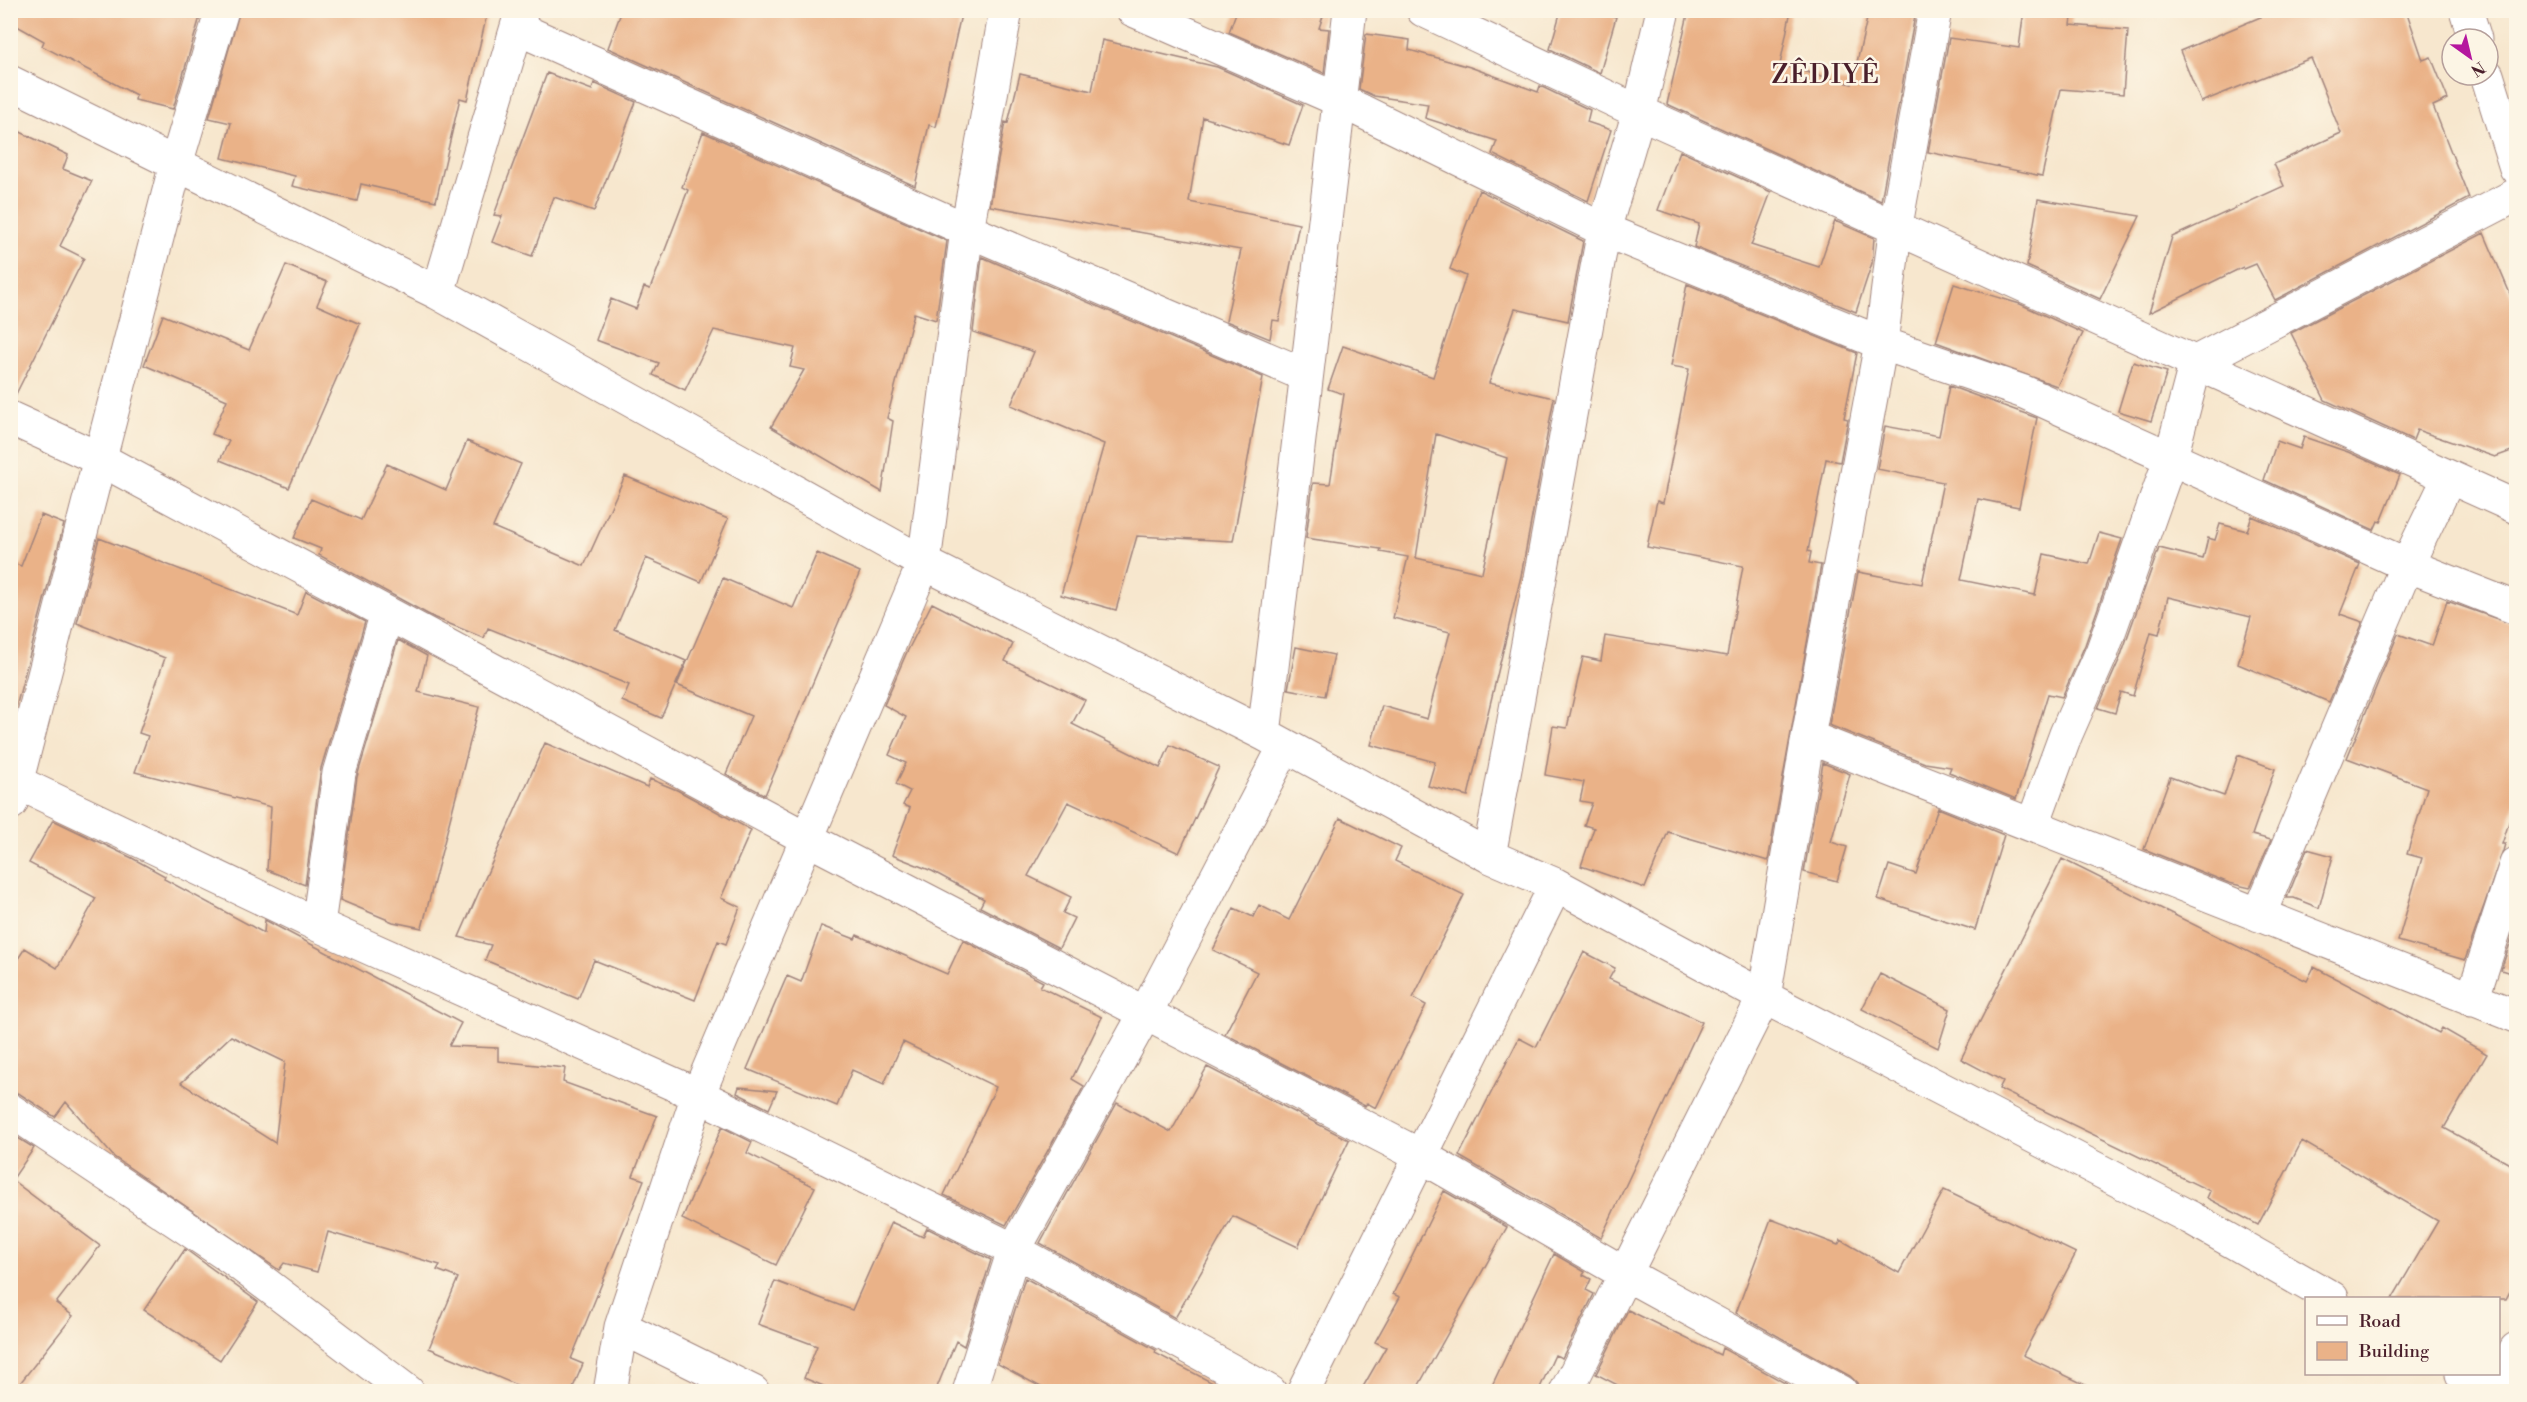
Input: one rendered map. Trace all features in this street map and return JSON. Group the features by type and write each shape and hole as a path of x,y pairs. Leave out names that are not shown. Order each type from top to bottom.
{"street":[{"path":"222,10 177,164 12,788 698,1095 1014,1250 1270,1392"},
{"path":"610,1392 621,1327 698,1095 924,563 966,230 1006,10"},
{"path":"1133,10 1339,100 1604,230 1881,343 2024,392 2407,565 2517,608"},
{"path":"969,1392 1014,1250 1145,1014 1275,740 1305,375 1350,10"},
{"path":"1423,10 1640,112 1896,225 2517,507"},
{"path":"1489,856 1604,230 1640,112 1663,10"},
{"path":"1566,1392 1764,997 1808,737 1881,343 1896,225 1935,10"},
{"path":"2466,10 2471,27"},
{"path":"438,293 519,20 966,230 1305,375"},
{"path":"10,82 438,293 924,563 1275,740 1489,856 1556,885 1764,997 2191,1218 2329,1297"},
{"path":"2491,87 2517,168"},
{"path":"2033,824 2066,734 2102,652 2171,457 2196,362 2517,195"},
{"path":"10,418 100,459 806,838 1421,1156 1624,1273 1841,1392"},
{"path":"2259,915 2407,565 2449,478"},
{"path":"318,925 339,773 387,613"},
{"path":"1808,737 2517,1016"},
{"path":"2472,1000 2517,864"},
{"path":"1303,1392 1556,885"},
{"path":"10,1110 233,1259 408,1392"},
{"path":"621,1327 753,1392"},
{"path":"2464,1375 2494,1392 2517,1349"}],"building":[{"path":"10,10 202,10 173,109 135,100 136,95 42,46 44,41 10,22"},
{"path":"240,10 488,10 467,100 460,98 436,201 361,184 357,201 292,186 295,176 222,158 231,123 209,118"},
{"path":"622,10 962,10 936,127 929,125 915,186 608,48"},
{"path":"1237,10 1325,10 1319,28 1329,29 1324,73 1229,32"},
{"path":"1561,10 1591,10 1616,17 1600,73 1550,49"},
{"path":"1689,10 1791,10 1780,65 1852,84 1869,10 1916,10 1881,201 1667,104"},
{"path":"2024,10 2073,10 2071,25 2128,30 2123,94 2061,89 2042,176 1928,152 1949,38 2019,48"},
{"path":"2277,10 2406,10 2423,60 2431,57 2440,79 2440,87 2443,87 2448,99 2433,106 2469,198 2275,300 2256,264 2244,269 2243,267 2149,313 2172,237 2284,186 2274,164 2341,133 2311,58 2201,102 2180,51"},
{"path":"1366,34 1410,40 1409,50 1470,67 1538,92 1540,86 1590,110 1587,122 1611,130 1588,201 1492,154 1497,141 1425,118 1428,104 1374,96 1359,89"},
{"path":"1102,40 1217,67 1303,105 1289,145 1203,117 1189,202 1299,224 1279,321 1273,320 1270,339 1226,321 1241,250 990,206 1005,122 1008,123 1020,74 1092,91"},
{"path":"547,73 592,90 594,83 636,102 594,211 554,197 532,256 492,242 502,216 494,215"},
{"path":"10,127 68,155 63,169 92,181 60,246 84,258 13,400"},
{"path":"703,132 947,241 936,320 914,313 887,418 893,421 882,492 771,427 804,370 790,367 795,348 714,330 685,390 653,375 659,363 596,340 611,299 636,309 644,287 650,289 688,190 682,187"},
{"path":"1680,151 1771,192 1751,245 1819,267 1835,221 1874,238 1872,263 1856,312 1694,247 1699,224 1658,210"},
{"path":"1479,190 1583,241 1568,321 1515,309 1489,383 1554,398 1521,576 1468,796 1428,786 1435,762 1371,745 1382,706 1427,719 1450,632 1393,618 1408,557 1380,552 1381,549 1306,538 1313,483 1330,484 1344,394 1328,389 1343,346 1433,377 1466,276 1450,269","holes":["1436,434 1507,458 1482,573 1416,558"]},
{"path":"2038,199 2140,216 2100,299 2027,266"},
{"path":"2484,233 2517,310 2517,449 2495,457 2417,430 2413,440 2325,400 2291,333"},
{"path":"982,257 1263,377 1233,541 1137,536 1116,610 1061,595 1104,444 1011,405 1034,352 973,332"},
{"path":"286,265 327,282 317,305 360,324 289,488 220,460 229,441 212,434 227,400 144,365 163,315 249,350"},
{"path":"1687,284 1857,353 1844,418 1848,419 1840,462 1826,459 1808,551 1811,552 1809,563 1821,565 1768,861 1668,832 1645,888 1581,866 1594,828 1584,825 1592,803 1580,801 1584,782 1545,775 1553,726 1567,728 1583,657 1601,661 1605,636 1727,656 1743,566 1647,547 1657,501 1663,503 1689,369 1671,366"},
{"path":"1954,284 2020,304 2083,333 2057,386 1936,342"},
{"path":"2133,362 2167,372 2151,421 2118,411"},
{"path":"1949,386 2037,418 2019,507 1978,499 1961,580 2035,595 2044,554 2089,564 2099,533 2122,539 2085,645 2062,697 2048,694 2016,799 1949,772 1951,767 1925,763 1829,725 1858,572 1922,584 1943,482 1877,469 1885,426 1939,436"},
{"path":"2304,437 2348,452 2400,475 2381,522 2378,521 2374,530 2264,480 2277,441 2300,449"},
{"path":"467,441 521,464 493,527 584,566 625,476 728,519 701,582 646,558 615,630 686,661 661,718 622,701 629,685 488,628 484,638 435,618 319,555 321,549 294,538 311,499 361,520 387,464 446,490"},
{"path":"41,515 64,524 11,726 10,562 21,566"},
{"path":"2252,516 2360,564 2340,614 2363,622 2329,702 2238,664 2251,617 2168,597 2159,634 2151,632 2133,696 2121,692 2115,713 2098,708 2120,658 2159,548 2203,559 2208,538 2215,540 2220,524 2247,531"},
{"path":"99,538 297,615 306,591 365,622 321,768 305,885 267,870 271,807 135,772 148,736 139,733 165,658 77,623"},
{"path":"817,553 860,572 765,795 726,774 751,716 677,685 723,578 793,608"},
{"path":"2447,601 2517,626 2517,798 2502,844 2505,844 2503,851 2465,960 2398,941 2422,858 2407,854 2427,788 2347,758 2398,634 2432,646"},
{"path":"932,603 1013,644 1005,661 1085,700 1072,724 1160,768 1170,745 1219,767 1179,853 1068,802 1028,876 1071,897 1063,913 1074,918 1059,948 980,907 984,899 932,871 892,855 910,808 903,805 910,791 896,784 906,763 889,755 906,717 884,705 906,654"},
{"path":"398,640 427,656 418,692 479,707 422,928 393,922 340,900 357,777"},
{"path":"1296,647 1334,655 1325,696 1288,689"},
{"path":"545,743 647,787 650,779 677,790 751,830 721,898 740,907 726,944 718,941 695,1000 594,960 578,999 485,960 491,945 459,937"},
{"path":"2238,755 2275,769 2252,835 2271,840 2250,888 2229,883 2144,849 2170,777 2224,796"},
{"path":"1823,763 1850,774 1831,842 1847,847 1837,881 1804,872"},
{"path":"1938,808 2004,835 1975,930 1878,899 1889,865 1916,874"},
{"path":"1340,818 1401,848 1395,861 1464,895 1413,998 1426,1005 1376,1108 1367,1103 1365,1106 1225,1034 1257,972 1213,950 1234,908 1253,917 1259,905 1289,920"},
{"path":"53,820 132,858 165,876 164,879 264,933 265,920 461,1023 449,1046 498,1048 498,1061 565,1068 563,1082 657,1116 633,1176 644,1180 571,1359 583,1364 571,1392 533,1392 429,1348 458,1278 437,1270 440,1265 328,1232 317,1272 284,1263 279,1270 114,1157 66,1102 55,1117 20,1094 10,1091 10,971 25,948 57,968 96,898 29,863","holes":["231,1036 285,1062 275,1143 181,1083"]},
{"path":"2307,849 2333,856 2319,908 2294,898 2287,898"},
{"path":"2062,859 2307,981 2314,967 2439,1033 2442,1028 2487,1054 2444,1128 2517,1168 2517,1278 2506,1299 2500,1299 2500,1297 2393,1297 2438,1221 2302,1141 2258,1225 2207,1198 2210,1191 1999,1089 2003,1081 1961,1059"},
{"path":"2517,923 2517,975 2501,970"},
{"path":"821,926 855,939 857,935 947,974 963,940 1043,982 1040,987 1102,1017 1072,1079 1084,1086 1006,1225 944,1195 996,1087 903,1042 884,1084 852,1070 837,1106 747,1069 787,976 801,982"},
{"path":"1584,952 1615,968 1609,979 1702,1022 1601,1238 1459,1156 1519,1038 1536,1047"},
{"path":"1880,974 1950,1009 1938,1048 1862,1009"},
{"path":"1207,1067 1349,1140 1298,1247 1233,1216 1175,1318 1040,1243 1117,1103 1171,1132"},
{"path":"739,1087 777,1091 769,1109 737,1093"},
{"path":"722,1127 752,1142 747,1153 815,1187 776,1265 682,1219"},
{"path":"10,1133 34,1148 12,1180 100,1246 56,1303 73,1316 13,1392 10,1392"},
{"path":"1944,1190 2076,1253 2023,1355 2100,1392 1860,1392 1857,1383 1850,1376 1736,1313 1771,1219 1838,1245 1841,1240 1899,1273"},
{"path":"1444,1191 1507,1227 1415,1392 1360,1392 1386,1347 1375,1342 1400,1297 1393,1294"},
{"path":"891,1222 923,1237 927,1228 991,1260 964,1346 956,1341 935,1392 838,1392 804,1378 817,1346 758,1324 775,1281 852,1310"},
{"path":"185,1249 258,1302 220,1360 144,1310"},
{"path":"1554,1254 1585,1272 1583,1275 1591,1279 1586,1290 1594,1294 1562,1358 1555,1355 1538,1392 1489,1392"},
{"path":"1025,1278 1156,1350 1155,1353 1230,1392 1050,1392 998,1364"},
{"path":"1628,1310 1720,1355 1722,1348 1801,1392 1631,1392 1596,1374"}],"district":[{"name":"ZÊDIYÊ","path":"1826,74"}]}
